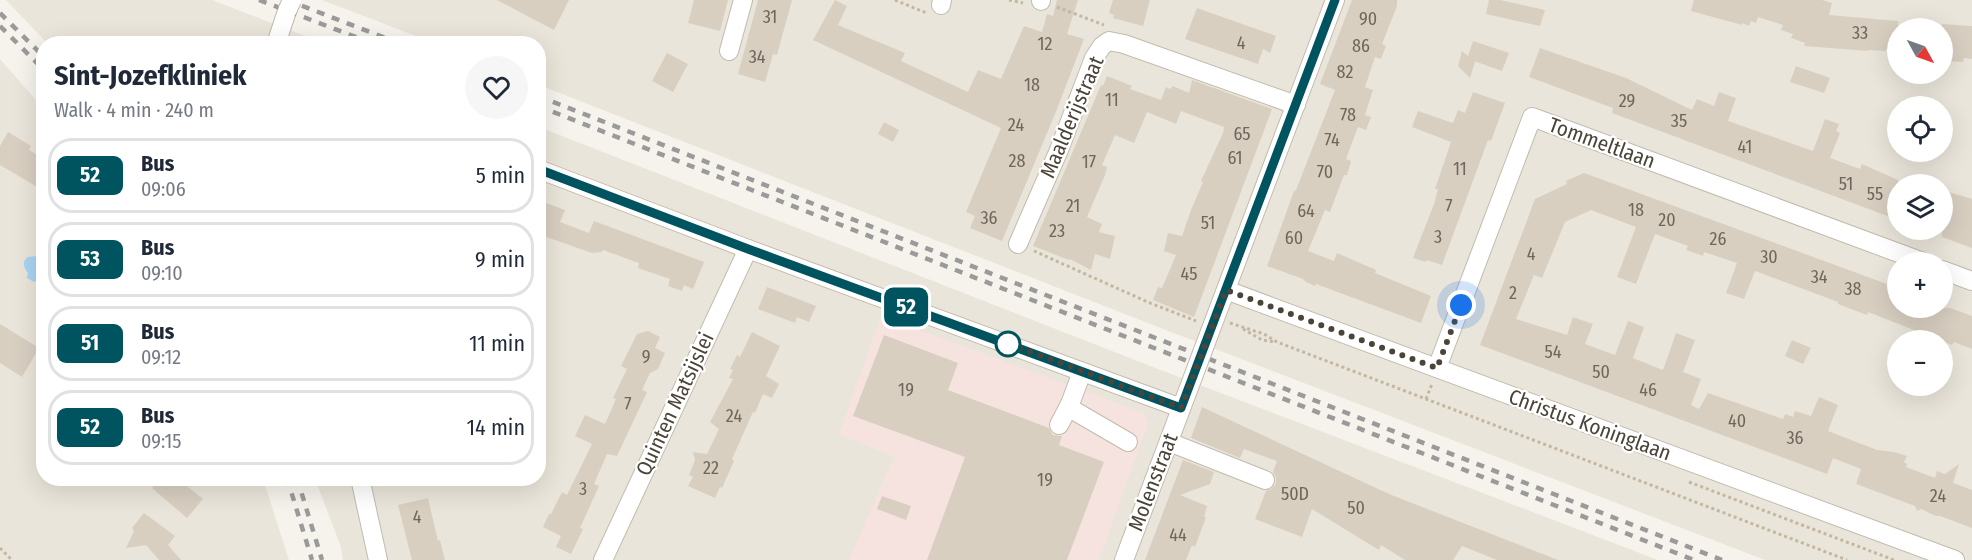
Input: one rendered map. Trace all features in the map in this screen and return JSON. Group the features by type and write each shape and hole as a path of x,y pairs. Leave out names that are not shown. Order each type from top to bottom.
{"street":[{"path":"278,36 292,0"},
{"path":"729,51 743,0"},
{"name":"Molenstraat","path":"1124,560 1335,0"},
{"name":"Maalderijstraat","path":"1018,244 1059,150 1094,58 1102,46 1109,41 1124,44 1296,105"},
{"name":"Tommeltlaan","path":"1437,368 1532,117 1896,252"},
{"path":"546,172 1181,408"},
{"name":"Quinten Matsijslei","path":"603,560 748,249"},
{"path":"1953,274 1972,281"},
{"name":"Christus Koninglaan","path":"1226,290 1955,560"},
{"path":"1059,425 1083,372"},
{"path":"1070,404 1073,410 1128,442"},
{"path":"1168,442 1265,480"},
{"path":"362,486 378,560"}],"path":[{"path":"1041,1 1109,27 1109,41"},
{"path":"1018,244 1081,270 1150,303 1212,327"},
{"path":"1277,342 1262,340 1236,326 1264,334 1277,342 1847,560"},
{"path":"0,548 12,560"}],"shaded area":[{"path":"6,0 212,0 306,36 40,36"},
{"path":"322,0 1972,0 1972,560 1765,560 1171,332 546,88 546,36 416,36"},
{"path":"0,59 36,100 36,486 265,486 289,560 0,560"},
{"path":"546,130 1158,369 1658,560 343,560 341,547 318,486 546,486"},
{"path":"881,316 1144,413 1148,423 1099,560 849,560 894,457 839,434"}],"water":[{"path":"36,256 36,281 34,282 27,278 28,273 24,267 24,261 28,257"}],"building":[{"path":"497,0 569,0 554,30"},
{"path":"694,0 728,0 720,31 688,23"},
{"path":"758,0 792,0 777,55 773,54 765,82 738,74"},
{"path":"835,0 847,6 838,25 905,53 901,61 968,92 978,70 1001,79 1024,26 1042,32 1047,14 1053,16 1057,0 1078,0 1067,34 1084,39 1002,241 970,228 975,216 966,212 1001,128 813,40"},
{"path":"1113,0 1150,0 1143,26 1113,18 1114,15 1109,13"},
{"path":"1352,0 1397,0 1397,6 1382,44 1386,46 1381,59 1375,57 1365,87 1373,90 1365,115 1371,117 1366,130 1358,127 1346,159 1351,161 1347,175 1344,175 1330,212 1325,210 1308,251 1334,261 1337,253 1376,270 1375,273 1431,296 1421,323 1316,284 1315,286 1303,279 1267,266 1294,191 1335,90 1320,84"},
{"path":"1489,0 1500,0 1545,10 1540,26 1486,14"},
{"path":"1694,0 1822,0 1832,3 1829,15 1887,20 1887,49 1886,51 1868,51 1804,46 1805,43 1791,38 1793,34 1781,30 1783,25 1758,17 1756,23 1751,21 1749,26 1691,11"},
{"path":"1197,8 1276,36 1270,53 1263,49 1258,64 1185,39"},
{"path":"1953,25 1972,26 1972,59 1964,58 1963,62 1953,62"},
{"path":"1473,41 1509,53 1502,71 1474,61 1470,78 1458,66 1462,51 1468,56"},
{"path":"1540,48 1626,78 1692,110 1697,99 1714,106 1719,92 1736,98 1728,121 1813,151 1825,119 1839,124 1836,131 1840,133 1830,158 1860,169 1862,164 1887,175 1887,216 1612,113 1613,108 1529,77"},
{"path":"667,53 688,64 673,92 652,81"},
{"path":"1796,66 1830,78 1824,93 1790,82"},
{"path":"1107,76 1132,86 1130,89 1161,100 1166,87 1170,89 1173,86 1189,93 1192,80 1272,109 1194,317 1153,300 1158,287 1162,288 1176,255 1164,251 1168,233 1182,236 1203,182 1201,181 1224,127 1181,111 1176,124 1147,112 1134,143 1115,135 1102,165 1107,167 1105,175 1087,217 1102,224 1099,232 1115,236 1110,259 1095,254 1091,270 1070,259 1033,246 1101,85 1103,86"},
{"path":"1473,92 1505,103 1491,141 1488,140 1442,265 1413,258 1434,204 1438,189 1435,189 1451,142 1412,127 1418,111 1453,123 1458,110 1465,113"},
{"path":"884,122 899,130 893,142 878,134"},
{"path":"8,132 31,146 29,150 36,154 36,186 0,165 0,146"},
{"path":"1584,173 1887,284 1887,318 1953,318 1953,309 1972,316 1972,349 1953,344 1953,330 1914,330 1868,312 1867,315 1755,271 1744,299 1726,293 1737,263 1704,252 1703,256 1686,250 1688,246 1655,234 1636,284 1617,277 1636,227 1591,210 1565,222 1542,278 1534,275 1516,319 1567,335 1573,317 1593,324 1585,344 1615,355 1628,321 1644,327 1633,358 1663,370 1676,333 1695,340 1683,372 1701,379 1691,405 1699,409 1708,393 1783,419 1785,414 1793,417 1795,411 1811,416 1819,397 1838,405 1828,431 1877,450 1907,456 1904,462 1907,464 1906,467 1935,478 1937,471 1945,474 1959,464 1953,483 1972,490 1972,528 1921,509 1917,511 1915,506 1856,484 1861,469 1833,458 1827,474 1480,345 1535,199 1567,184 1566,181"},
{"path":"1953,193 1972,199 1972,248 1950,240 1953,240"},
{"path":"546,203 565,210 560,222 589,233 594,221 704,262 693,289 684,285 682,291 668,286 670,279 638,268 639,263 603,250 592,253 546,237"},
{"path":"767,287 816,306 809,322 797,317 795,323 758,309"},
{"path":"0,324 36,346 36,353 22,377 0,363"},
{"path":"648,331 660,337 655,348 665,353 658,369 650,373 642,390 647,392 617,456 607,454 594,484 599,486 571,554 556,547 561,536 543,527 562,492 567,495 592,444 575,436 585,415 605,424 616,399 613,398 627,369 621,366 637,334"},
{"path":"752,332 780,346 766,376 779,384 772,398 763,394 732,459 734,461 722,488 720,487 715,498 688,486 693,477 689,475 695,460 693,452 707,454 719,429 710,422 733,379 729,378 733,370 730,369 737,355 740,357"},
{"path":"884,335 958,363 948,390 1049,428 1053,435 1062,436 1059,445 1104,462 1067,560 927,560 965,457 853,416"},
{"path":"1792,340 1811,348 1803,364 1785,356"},
{"path":"1202,407 1389,494 1558,560 1497,560 1462,546 1453,560 1405,560 1381,545 1379,550 1312,509 1302,537 1255,519 1266,491 1276,484 1273,472 1277,461 1244,449 1240,458 1191,438"},
{"path":"1183,460 1214,472 1210,484 1180,495 1207,506 1204,517 1206,517 1195,547 1192,545 1186,560 1145,560"},
{"path":"154,486 187,486 203,499 187,518 152,488"},
{"path":"882,496 911,506 906,520 877,509"},
{"path":"428,498 445,560 412,560 398,505"},
{"path":"144,513 175,536 168,545 181,560 159,560 146,545 126,548 134,531 132,528"}],"railway":[{"path":"259,0 353,36"},
{"path":"287,0 380,36"},
{"path":"0,13 36,49"},
{"path":"0,26 36,62"},
{"path":"546,99 1722,560"},
{"path":"546,109 1694,560"},
{"path":"289,486 312,560"},
{"path":"299,486 322,560"}],"bus line":[{"name":"52","path":"546,172 1181,408 1335,0"}],"route":[{"path":"1008,344 999,340 1181,408 1226,290 1437,368 1461,305"}]}
